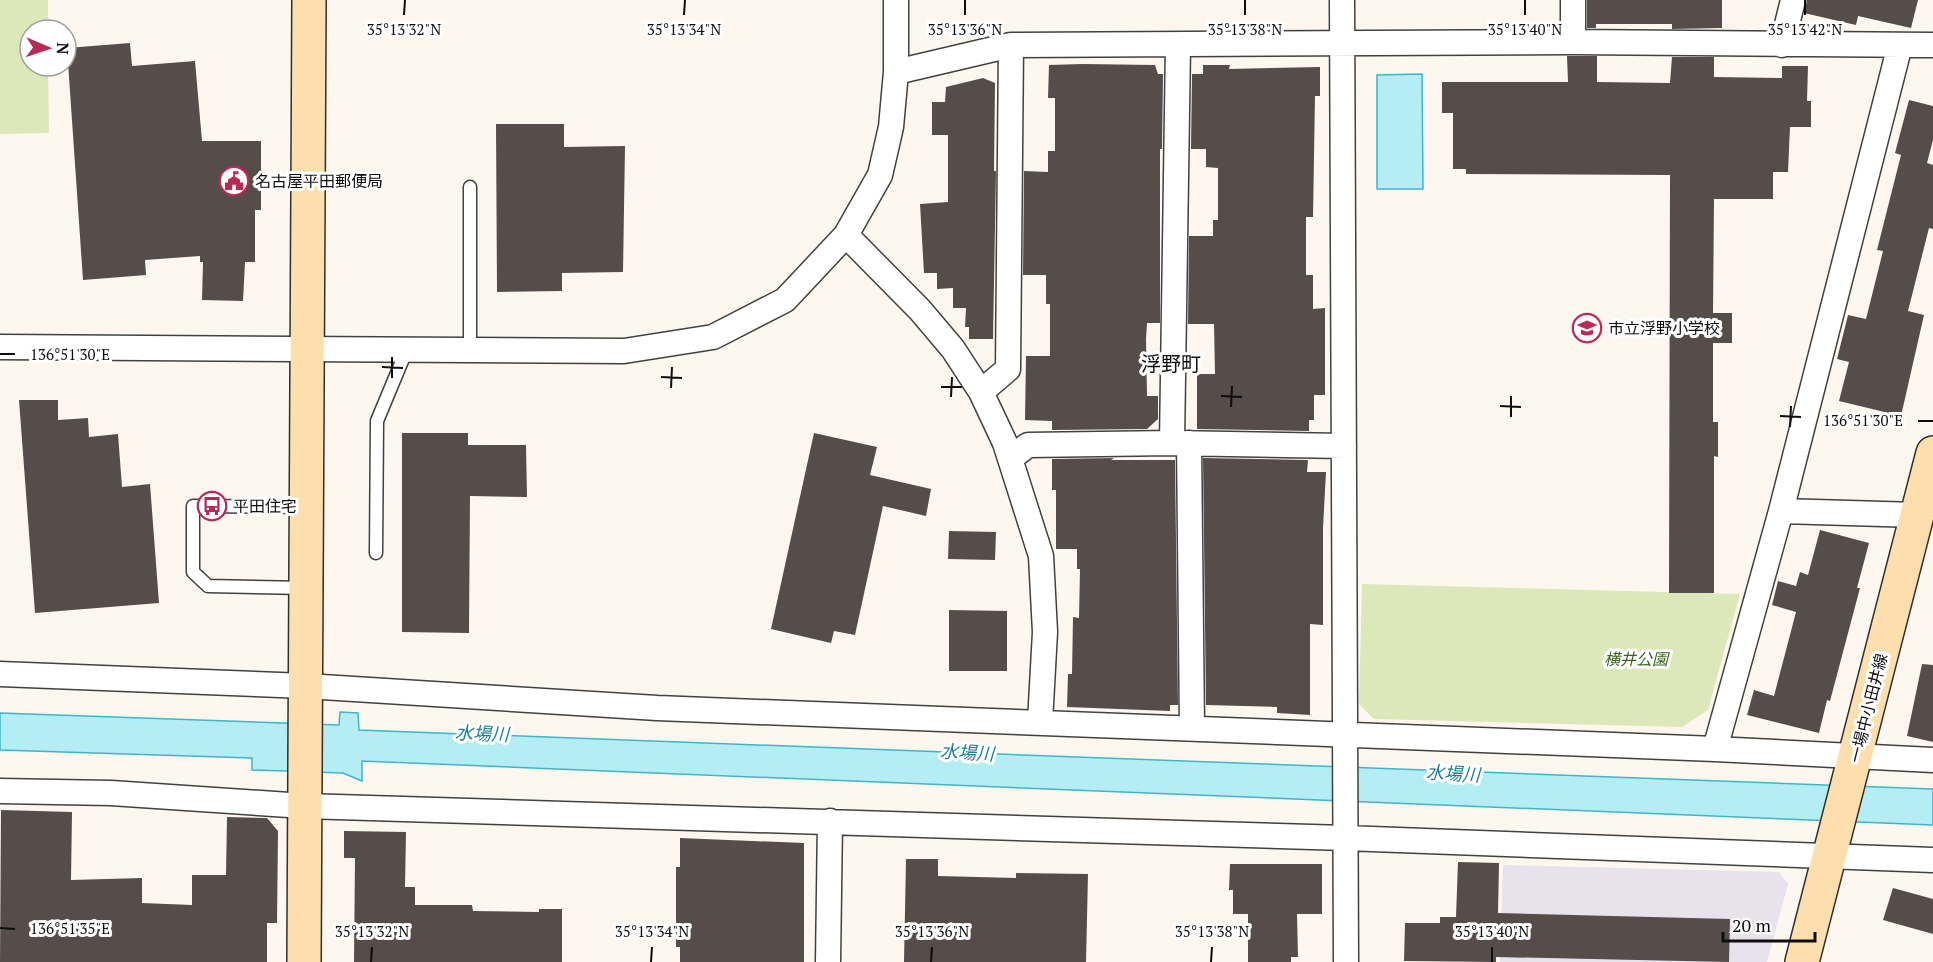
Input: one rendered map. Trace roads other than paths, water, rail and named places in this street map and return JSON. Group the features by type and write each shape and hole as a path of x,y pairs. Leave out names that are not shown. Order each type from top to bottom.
{"street":[{"path":"304,962 309,0"},
{"path":"0,347 624,351 714,337 785,300 846,236 880,175 891,127 896,72 896,0"},
{"path":"1342,0 1346,962"},
{"path":"1573,0 1573,42"},
{"path":"1782,45 1793,0"},
{"path":"896,72 1011,45 1573,42 1933,45"},
{"path":"981,392 1008,369 1011,45"},
{"path":"1178,45 1181,443 1192,728"},
{"path":"1715,749 1781,511 1900,45"},
{"path":"846,236 920,310 952,349 981,392 1011,458 1041,556 1046,632 1040,722"},
{"path":"1011,458 1028,445 1181,443 1344,446"},
{"name":"一場中小田井線","path":"1802,962 1933,453"},
{"path":"1781,511 1917,515"},
{"path":"0,674 306,695 1192,728 1345,740 1715,749 1853,767 1933,760"},
{"path":"0,791 304,798 830,822 1345,832 1831,850 1933,860"},
{"path":"828,962 830,822"}],"lane":[{"path":"470,187 470,349"},
{"path":"376,553 377,421 406,349"},
{"path":"306,588 208,586 193,572 193,506 307,507"}],"water":[{"path":"1422,74 1423,189 1377,189 1377,75"},
{"name":"水場川","path":"340,712 358,713 359,730 1933,789 1933,825 362,761 362,781 343,773 252,770 252,758 0,750 0,713 339,725"}],"place":[{"name":"名古屋平田郵便局","path":"234,181"},
{"name":"市立浮野小学校","path":"1587,328"},
{"name":"平田住宅","path":"212,506"}],"district":[{"name":"浮野町","path":"1171,364"}],"park label":[{"name":"横井公園","path":"1636,659"}]}
